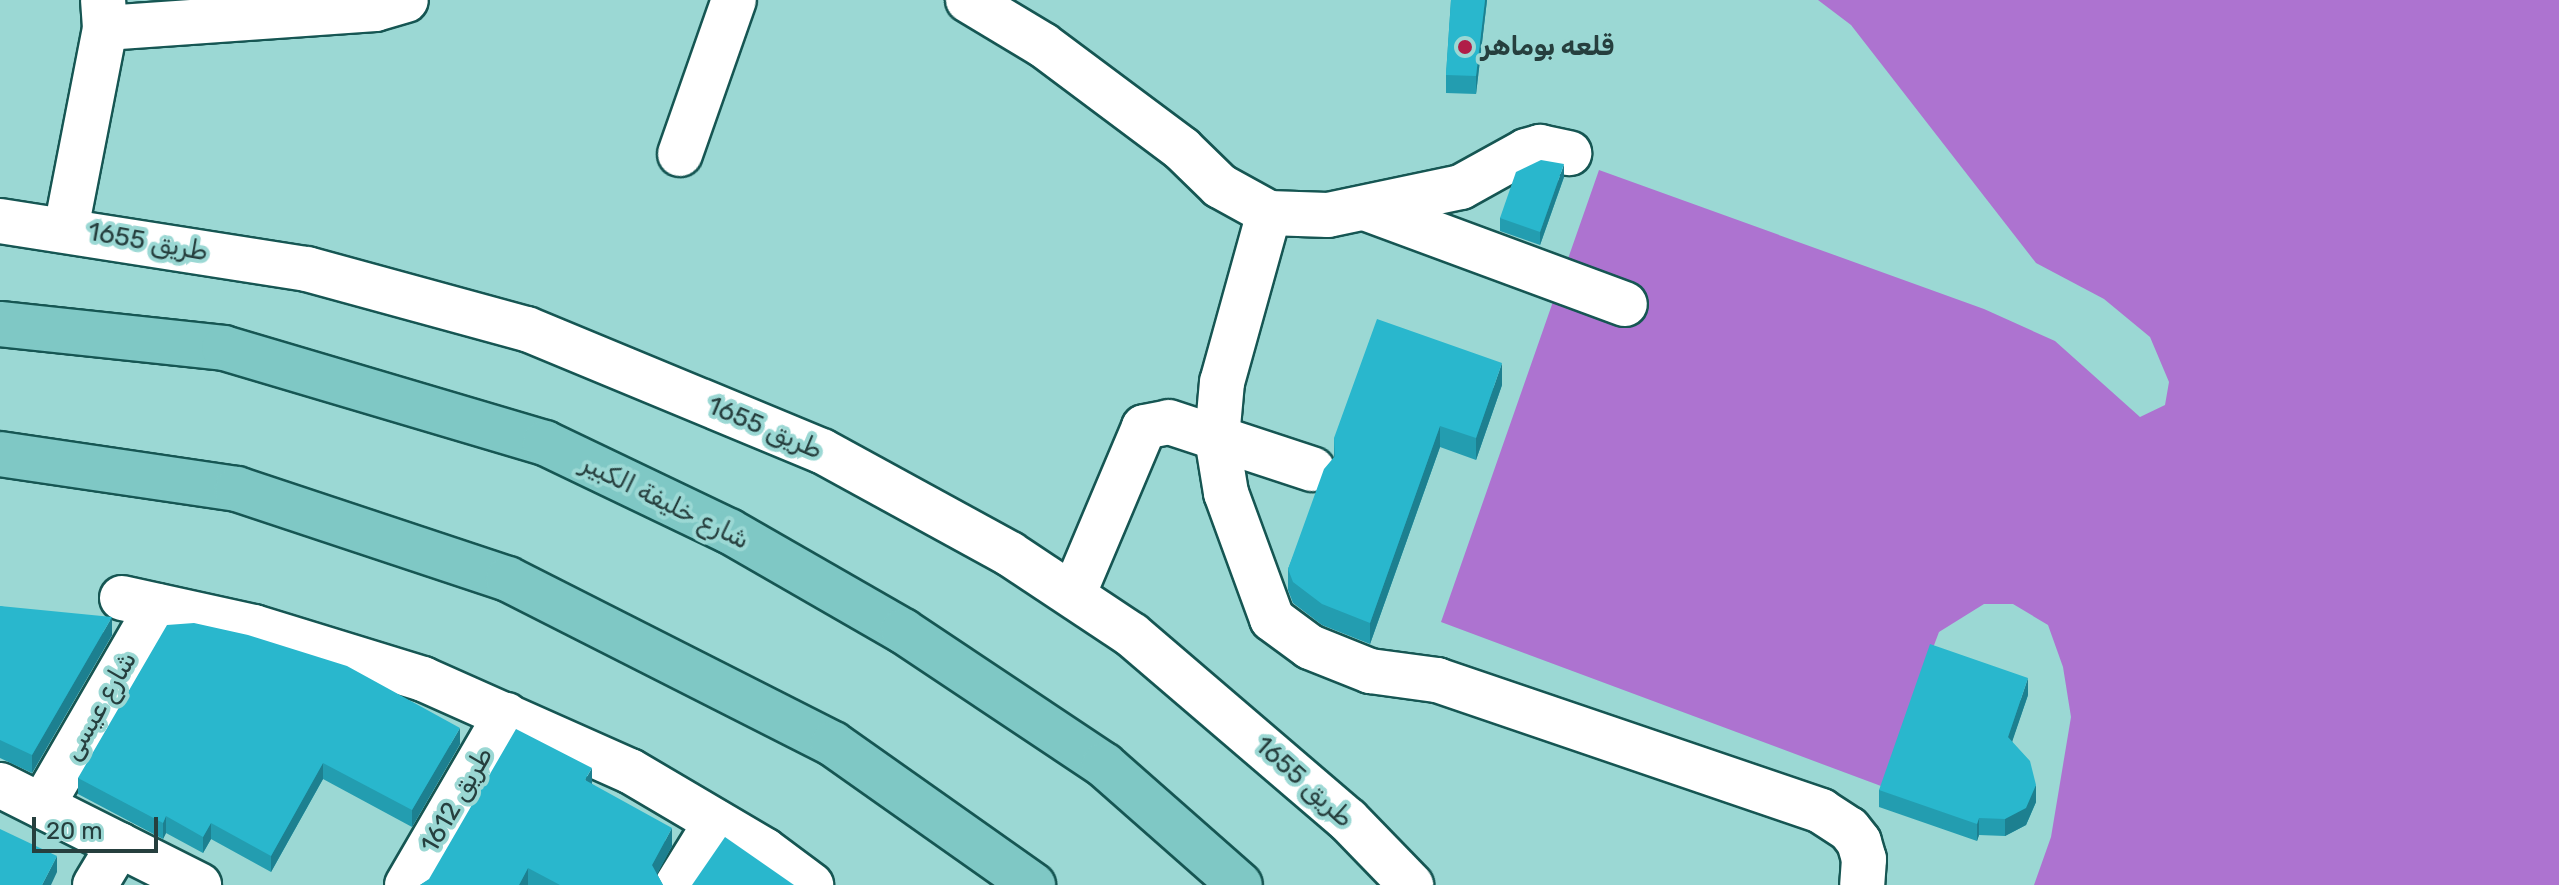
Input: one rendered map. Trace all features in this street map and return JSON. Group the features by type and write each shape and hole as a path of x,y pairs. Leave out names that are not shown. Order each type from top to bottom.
{"main road":[{"name":"شارع خليفة الكبير","path":"0,324 224,348 545,443 729,531 903,631 1104,765 1240,885"},
{"path":"0,454 237,489 508,579 833,744 1033,885"}],"street":[{"path":"66,229 104,14 375,9 406,0"},
{"path":"680,154 734,0"},
{"path":"968,0 1043,45 1182,149 1242,202 1269,213 1308,217 1365,208 1461,187 1526,151 1540,147 1569,153"},
{"path":"1365,208 1625,304"},
{"path":"1269,213 1222,382 1217,438 1226,493 1264,608 1295,639 1370,671 1437,680 1821,811 1849,829 1859,842 1864,859 1862,885"},
{"name":"طريق 1655","path":"0,221 307,269 527,329 822,451 1074,593 1210,697 1348,820 1411,885"},
{"path":"1074,593 1144,427 1161,420 1312,469"},
{"name":"شارع عيسى","path":"42,806 140,602 339,650 506,715"},
{"path":"506,715 630,771 716,822 811,885"},
{"name":"طريق 1612","path":"407,885 506,715"},
{"path":"0,785 199,885"},
{"path":"677,885 716,822"},
{"path":"95,885 119,845"}],"shaded area":[{"path":"1818,0 2559,0 2559,885 2034,885 2051,837 2071,717 2063,667 2048,625 2013,604 1984,604 1939,632 1881,786 1441,622 1599,170 1984,309 2055,341 2140,417 2165,405 2169,382 2150,337 2104,299 2036,263 1851,25"}],"building":[{"name":"قلعه بوماهر","path":"1451,0 1485,0 1476,76 1446,75"},
{"path":"1541,160 1564,164 1540,232 1500,218 1516,172"},
{"path":"1377,319 1502,363 1476,438 1440,426 1370,623 1322,604 1293,582 1288,569 1324,469 1335,456 1334,438"},
{"path":"0,606 112,617 32,755 0,740"},
{"path":"194,623 248,635 347,666 460,728 412,810 323,763 271,856 211,823 203,837 166,816 163,823 78,778 167,625"},
{"path":"1930,644 2028,678 2008,737 2030,761 2036,785 2026,808 2005,819 1979,818 1977,824 1879,790"},
{"path":"516,729 592,768 585,780 672,828 652,865 663,885 560,885 528,868 519,885 420,885 429,879"},
{"path":"0,829 57,856 42,885 0,885"},
{"path":"725,837 794,885 692,885"}],"place":[{"name":"قلعه بوماهر","path":"1465,47"}]}
